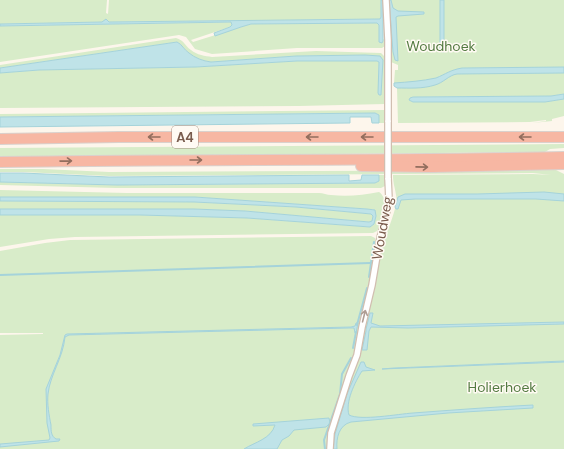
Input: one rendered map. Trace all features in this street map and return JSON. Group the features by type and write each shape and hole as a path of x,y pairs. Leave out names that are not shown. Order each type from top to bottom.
{"highway":[{"name":"A4","path":"0,139 119,137 564,137"},
{"name":"A4","path":"0,162 118,160 272,161 564,157"},
{"name":"A4","path":"272,161 424,167 564,164"}],"street":[{"name":"Woudweg","path":"330,449 331,433 357,355 372,285 380,238 387,211 388,40 386,0"}],"green space":[{"path":"0,0 107,0 106,13 108,14 109,0 381,0 381,17 380,19 109,22 107,20 102,22 0,24"},
{"path":"383,0 385,46 382,48 297,48 212,54 195,49 186,37 179,35 0,62 0,26 231,22 232,25 230,27 191,40 193,42 251,24 377,23 379,25 379,42 384,39"},
{"name":"Woudhoek","path":"391,0 564,0 564,94 551,96 414,97 410,98 409,100 413,102 545,102 564,99 564,116 552,119 552,121 532,123 546,120 530,122 398,123 397,88 400,88 400,83 394,83 395,70 398,70 398,65 391,62 389,2 392,5"},
{"path":"176,38 181,40 196,53 212,57 316,51 381,53 385,57 385,104 0,108 0,73 39,70 196,67 297,61 377,61 379,62 378,93 380,56 296,56 211,62 202,60 187,52 177,42 0,68 0,65"},
{"path":"384,110 384,123 379,123 379,115 375,113 0,117 0,114"},
{"path":"564,144 564,148 550,149 545,152 0,157 0,148"},
{"name":"Holierhoek","path":"0,169 109,172 556,170 564,174 564,322 414,326 564,323 564,449 0,449 0,335 43,333 0,333 0,251 70,240 371,236 375,238 376,244 368,292 359,327 363,327 374,291 381,243 387,226 389,227 395,207 396,198 393,175 551,175 533,173 109,176 0,172"},
{"path":"379,175 385,175 385,186 381,188 116,188 0,185 0,182 117,185 375,183 379,181"},
{"path":"0,190 127,193 319,193 343,196 379,192 382,195 385,205 381,222 377,231 373,233 75,237 49,239 0,247 0,215 140,215 247,218 370,227 374,224 376,216 373,209 195,197 0,197"},
{"path":"0,201 194,202 296,207 371,214 373,216 372,221 369,222 245,211 194,209 0,209"}],"water":[{"path":"381,0 383,0 382,43 379,42 379,25 377,23 251,24 215,36 214,33 230,27 232,25 231,22 0,26 0,24 102,22 106,19 109,22 380,19"},
{"path":"389,0 391,0 393,8 398,11 424,12 424,14 396,17 398,61 395,60 393,52"},
{"path":"440,0 444,0 444,52 440,51"},
{"path":"177,42 187,52 202,60 211,62 296,56 380,56 383,60 381,95 378,93 379,62 377,61 297,61 196,67 39,70 0,73 0,68"},
{"path":"564,67 564,73 457,74 438,84 421,88 397,88 394,86 394,83 436,78 462,68"},
{"path":"564,94 564,99 545,102 413,102 409,100 413,97 551,96"},
{"path":"375,113 379,115 379,123 372,123 371,117 350,117 350,123 0,127 0,117"},
{"path":"0,173 109,177 349,175 349,181 361,180 362,175 379,175 379,181 375,183 117,185 0,182"},
{"path":"544,192 564,194 564,201 536,199 415,199 401,200 398,209 395,207 398,197 405,194"},
{"path":"0,197 195,197 367,209 375,210 376,216 374,224 370,227 247,218 140,215 0,215 0,209 194,209 245,211 369,222 372,221 373,216 371,214 296,207 194,202 0,201"},
{"path":"370,313 373,313 371,323 380,326 564,322 564,324 408,328 371,327 369,331 367,350 362,350"},
{"path":"356,323 358,323 356,333 354,328 349,328 69,335 65,337 62,352 51,380 48,394 48,406 52,433 56,439 60,439 59,441 0,447 0,444 49,440 46,389 60,355 65,335 67,334 351,327 355,326"},
{"path":"361,362 364,362 366,367 375,370 362,371 354,386 348,404 348,410 349,415 355,417 533,405 533,408 448,413 351,422 344,426 339,432 337,449 333,449 335,434 347,394"},
{"path":"564,362 382,369 394,368"},
{"path":"329,418 330,423 326,427 294,430 289,436 282,440 277,449 244,449 270,434 275,425 253,426 253,424"}],"waterway":[{"path":"369,277 374,242"},
{"path":"0,275 370,263"},
{"path":"357,325 367,288"},
{"path":"353,348 356,332"},
{"path":"325,449 324,440 340,394 342,374 351,358"}]}
